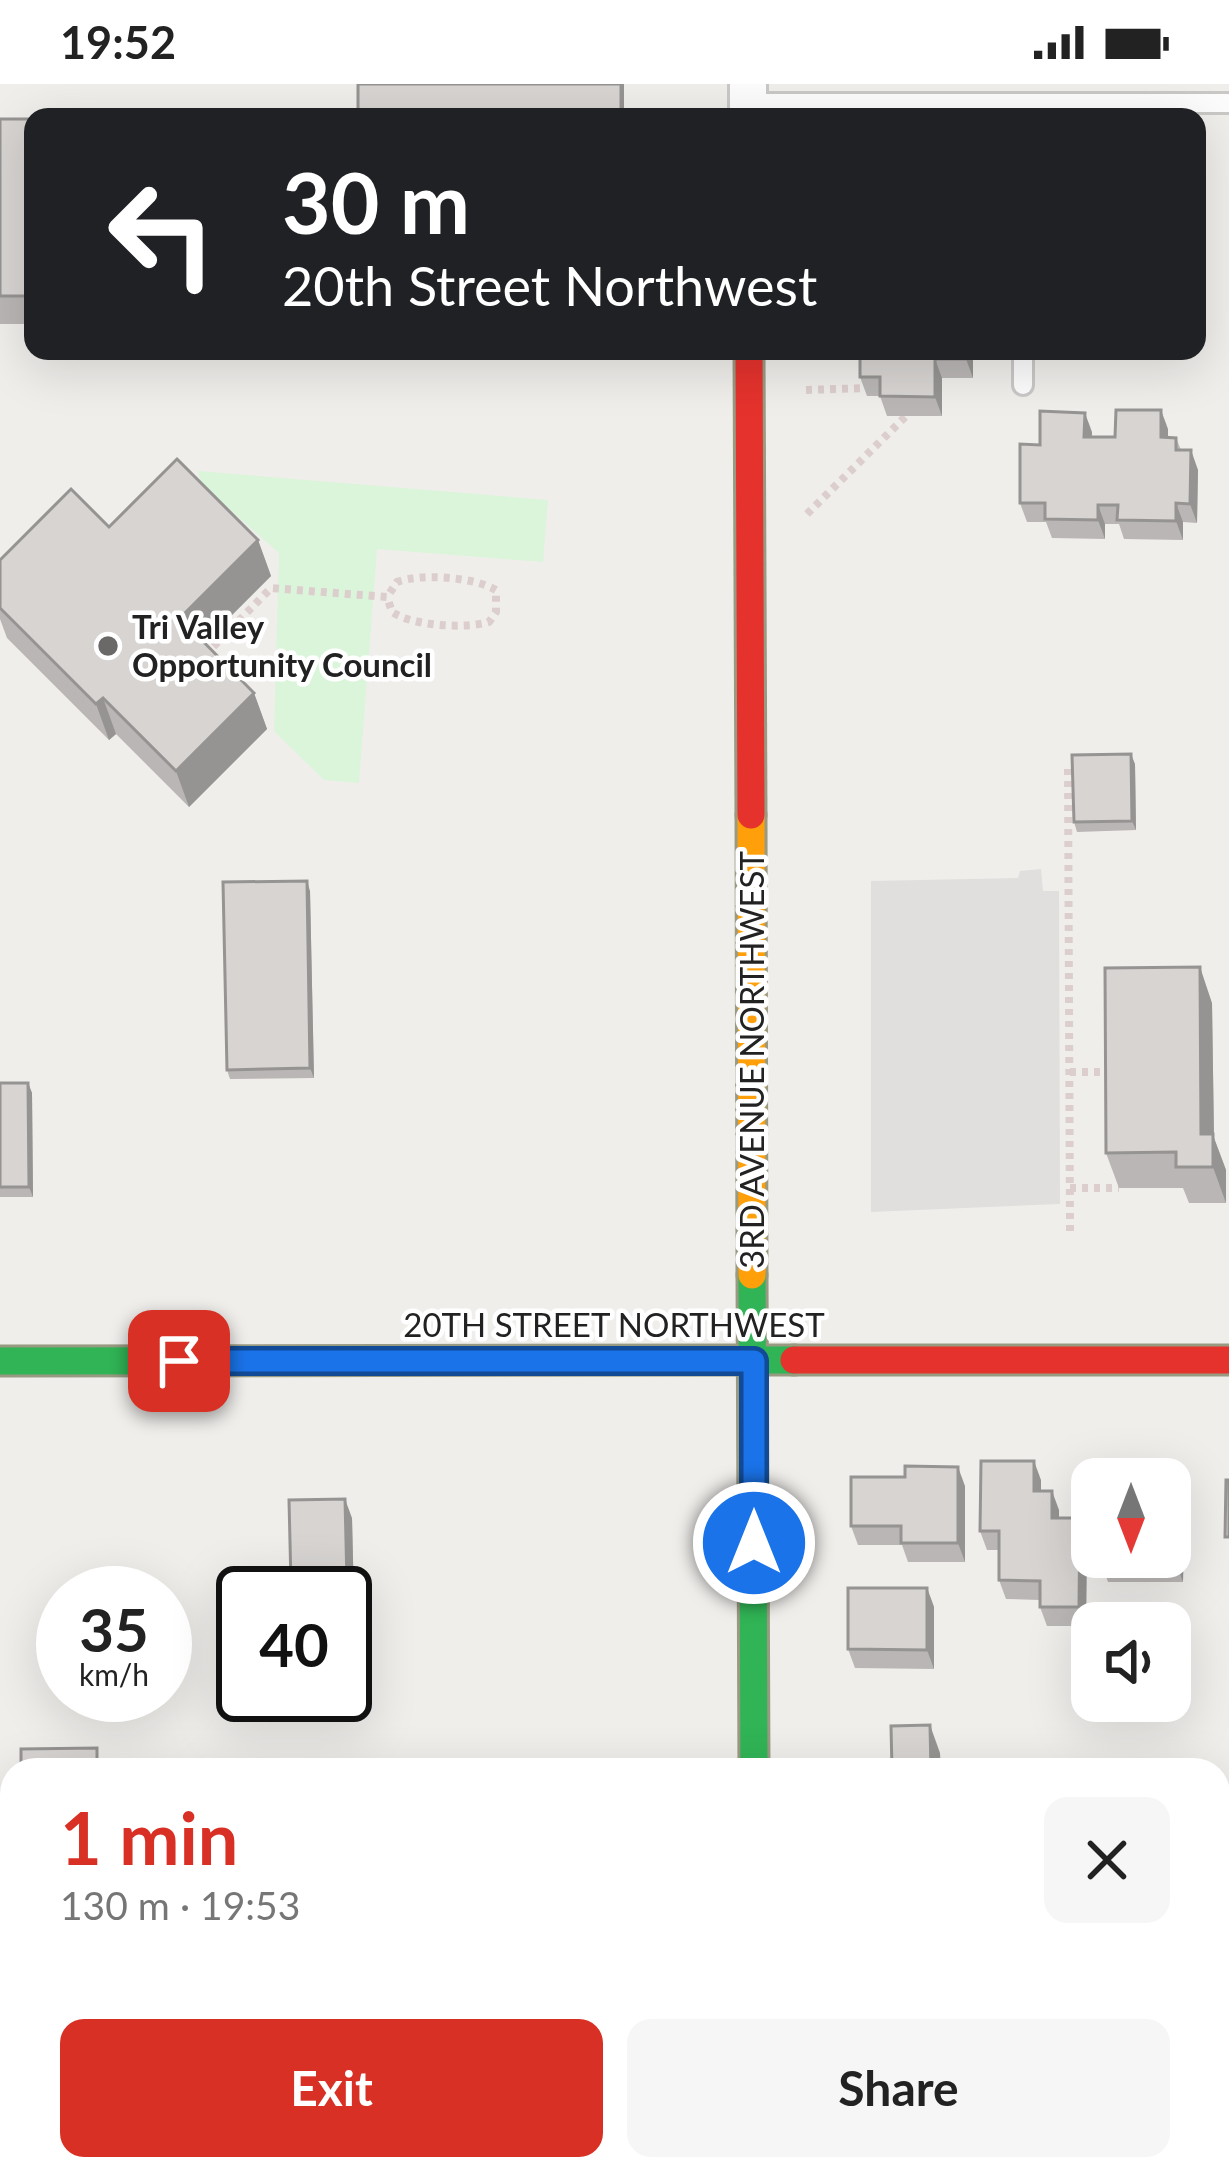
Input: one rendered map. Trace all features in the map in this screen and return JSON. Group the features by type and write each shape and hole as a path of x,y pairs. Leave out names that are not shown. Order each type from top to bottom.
{"street":[{"name":"3RD AVENUE NORTHWEST","path":"749,360 754,1758"},
{"name":"20TH STREET NORTHWEST","path":"0,1361 1229,1360"}],"lane":[{"path":"748,101 960,108"},
{"path":"1080,108 1229,103"},
{"path":"1023,360 1023,385"}],"path":[{"path":"806,390 867,388"},
{"path":"807,514 906,416"},
{"path":"414,577 485,584 496,590 498,604 489,622 477,625 398,617 387,597 397,582 414,577"},
{"path":"220,670 204,654 271,588 387,597"},
{"path":"1069,769 1070,1232"},
{"path":"1070,1072 1118,1072"},
{"path":"1070,1188 1119,1188"}],"green space":[{"path":"198,471 548,500 543,562 377,549 359,783 324,780 274,731 279,553 201,484"}],"shaded area":[{"path":"1041,869 1043,891 1059,891 1060,1204 871,1212 871,881 1018,878 1020,871"}],"building":[{"path":"358,84 621,84 621,108 358,108"},
{"path":"0,119 24,119 24,296 0,296"},
{"path":"860,360 935,360 935,397 880,396 880,377 860,377"},
{"path":"1116,410 1161,410 1161,437 1176,438 1176,450 1191,450 1190,504 1176,503 1176,521 1117,520 1118,505 1098,505 1098,520 1045,519 1045,503 1020,503 1020,444 1040,445 1040,411 1085,413 1084,437 1115,437"},
{"name":"Tri Valley Opportunity Council","path":"177,459 258,540 180,618 254,693 176,771 103,698 96,704 0,608 0,560 71,489 109,527"},
{"path":"1131,754 1132,821 1074,822 1072,755"},
{"path":"307,881 310,1068 227,1070 223,882"},
{"path":"1200,967 1201,1134 1213,1134 1213,1167 1176,1167 1176,1152 1106,1153 1105,968"},
{"path":"0,1083 28,1083 29,1187 0,1187"},
{"path":"981,1461 1034,1461 1034,1491 1052,1491 1052,1518 1071,1518 1071,1578 1079,1578 1079,1602 1071,1602 1071,1607 1040,1607 1040,1581 999,1580 999,1531 980,1531"},
{"path":"905,1466 958,1467 958,1543 901,1543 901,1526 851,1526 851,1477 905,1477"},
{"path":"1229,1480 1229,1537 1225,1537"},
{"path":"345,1499 347,1566 291,1566 289,1500"},
{"path":"848,1588 927,1588 927,1650 848,1649"},
{"path":"930,1725 931,1758 892,1758 891,1726"},
{"path":"97,1748 97,1758 21,1758 21,1749"}],"traffic: fast":[{"path":"752,1275 754,1758"},
{"path":"0,1361 794,1360"}],"traffic: slow":[{"path":"751,815 752,1275"}],"traffic: jam":[{"path":"749,360 751,815"},
{"path":"794,1360 1229,1360"}],"place":[{"name":"Tri Valley Opportunity Council","path":"108,646"}],"route":[{"path":"179,1361 754,1361 754,1543"}]}
